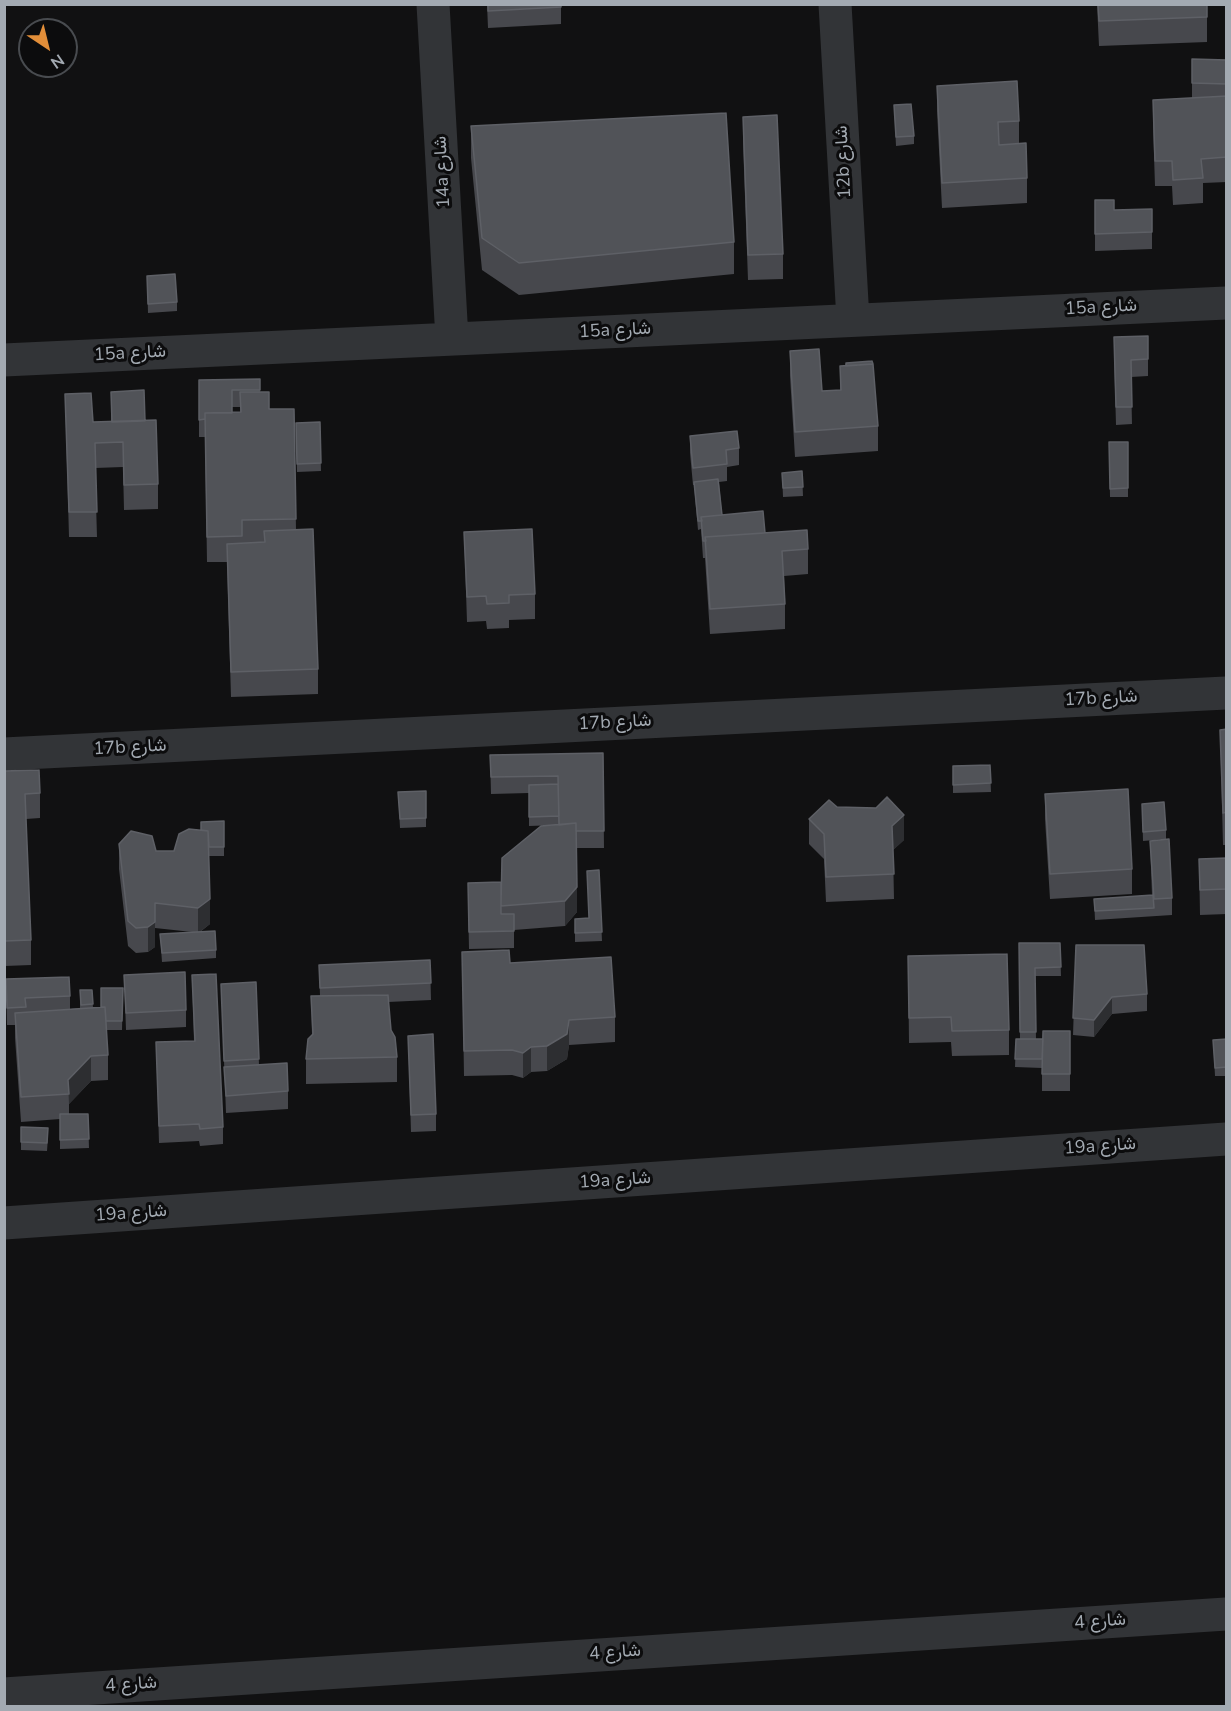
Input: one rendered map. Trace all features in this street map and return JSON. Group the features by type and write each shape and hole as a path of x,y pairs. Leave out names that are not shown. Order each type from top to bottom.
{"street":[{"name":"14a شارع","path":"433,4 452,339"},
{"name":"12b شارع","path":"835,4 852,320"},
{"name":"15a شارع","path":"4,360 1227,303"},
{"name":"17b شارع","path":"4,754 1227,693"},
{"name":"19a شارع","path":"4,1223 1227,1139"},
{"name":"شارع 4","path":"4,1694 185,1694 1227,1614"}],"building":[{"path":"488,4 561,4 561,7 488,11"},
{"path":"1098,4 1207,4 1207,17 1099,21"},
{"path":"1192,59 1227,60 1227,84 1192,83"},
{"path":"1017,81 1019,121 998,122 999,145 1026,143 1027,178 942,183 937,86"},
{"path":"1227,96 1227,157 1201,159 1203,178 1173,180 1172,161 1155,161 1153,100"},
{"path":"911,104 914,136 896,137 894,105"},
{"path":"726,113 734,242 519,263 482,238 471,126"},
{"path":"777,115 783,254 748,255 743,117"},
{"path":"1095,200 1114,200 1114,210 1152,209 1152,232 1095,234"},
{"path":"175,274 177,302 148,304 147,276"},
{"path":"1148,336 1148,359 1131,360 1132,407 1116,407 1114,337"},
{"path":"819,349 822,391 841,390 840,366 873,364 878,426 795,432 790,351"},
{"path":"872,361 873,364 846,366 846,363"},
{"path":"260,379 260,390 232,390 232,413 205,413 205,419 199,420 199,380"},
{"path":"144,390 145,421 112,422 111,392"},
{"path":"240,392 269,392 269,409 294,409 296,519 242,520 242,536 207,537 205,413 241,412"},
{"path":"91,393 93,422 156,420 158,484 124,485 123,442 95,443 97,512 69,512 65,394"},
{"path":"320,422 321,463 297,464 296,423"},
{"path":"737,431 739,448 726,450 727,464 693,468 690,436"},
{"path":"1109,442 1128,442 1128,488 1110,489"},
{"path":"802,471 803,487 783,488 782,473"},
{"path":"718,479 722,515 701,517 702,521 698,521 694,482"},
{"path":"763,511 765,533 705,537 706,541 703,541 701,517"},
{"path":"313,529 318,669 231,672 227,544 265,542 264,531"},
{"path":"532,529 535,594 509,595 509,603 487,604 486,596 467,597 464,532"},
{"path":"807,530 808,549 782,551 785,604 710,609 705,537"},
{"path":"1227,729 1227,812 1223,813 1220,730"},
{"path":"603,753 604,831 576,831 576,823 559,825 558,776 491,777 490,755"},
{"path":"990,765 991,783 953,785 953,766"},
{"path":"39,770 40,793 25,794 31,940 5,941 4,771"},
{"path":"558,784 559,816 529,817 529,785"},
{"path":"1128,789 1132,869 1050,874 1045,794"},
{"path":"426,791 426,818 400,819 398,792"},
{"path":"887,797 904,815 892,826 894,874 826,877 824,834 809,819 829,800 837,807 876,808"},
{"path":"1164,802 1166,830 1143,832 1142,804"},
{"path":"224,821 224,847 209,847 208,831 201,830 201,822"},
{"path":"576,823 577,887 565,901 501,906 502,858 541,826"},
{"path":"189,829 208,831 210,899 198,908 155,903 155,922 148,927 136,928 128,921 119,844 131,831 152,836 156,851 174,851 179,834"},
{"path":"1169,839 1172,898 1154,899 1150,841"},
{"path":"1227,858 1227,889 1200,890 1199,859"},
{"path":"599,870 602,932 575,933 575,919 589,918 587,871"},
{"path":"501,882 501,914 514,914 514,931 469,932 468,883"},
{"path":"1153,895 1154,908 1095,911 1094,899"},
{"path":"215,931 216,950 162,953 160,934"},
{"path":"1019,943 1060,943 1061,967 1035,968 1036,1032 1020,1032"},
{"path":"1076,945 1144,945 1147,994 1112,997 1094,1020 1073,1018"},
{"path":"509,950 510,963 611,957 615,1017 569,1020 567,1034 547,1046 531,1047 523,1053 512,1050 464,1051 462,952"},
{"path":"1007,954 1009,1030 952,1031 951,1017 909,1018 908,956"},
{"path":"430,960 431,983 320,988 319,965"},
{"path":"185,972 186,1010 126,1013 124,975"},
{"path":"216,974 223,1127 200,1129 199,1124 159,1126 156,1042 195,1041 192,975"},
{"path":"69,977 70,996 25,998 26,1007 7,1008 6,979"},
{"path":"256,982 259,1059 224,1061 221,984"},
{"path":"101,988 123,988 122,1021 106,1021 105,1007 101,1007"},
{"path":"80,990 92,990 93,1004 81,1005"},
{"path":"388,995 391,1030 395,1037 397,1057 306,1059 308,1039 313,1034 311,996"},
{"path":"105,1007 108,1055 91,1056 68,1080 69,1094 21,1097 15,1013"},
{"path":"1043,1031 1070,1031 1070,1074 1042,1074"},
{"path":"433,1034 436,1114 411,1115 408,1036"},
{"path":"1016,1039 1043,1039 1042,1059 1015,1059"},
{"path":"1227,1039 1227,1067 1215,1068 1213,1040"},
{"path":"287,1063 288,1091 226,1096 224,1067"},
{"path":"60,1114 88,1114 89,1139 60,1140"},
{"path":"21,1127 48,1128 47,1143 21,1142"}]}
